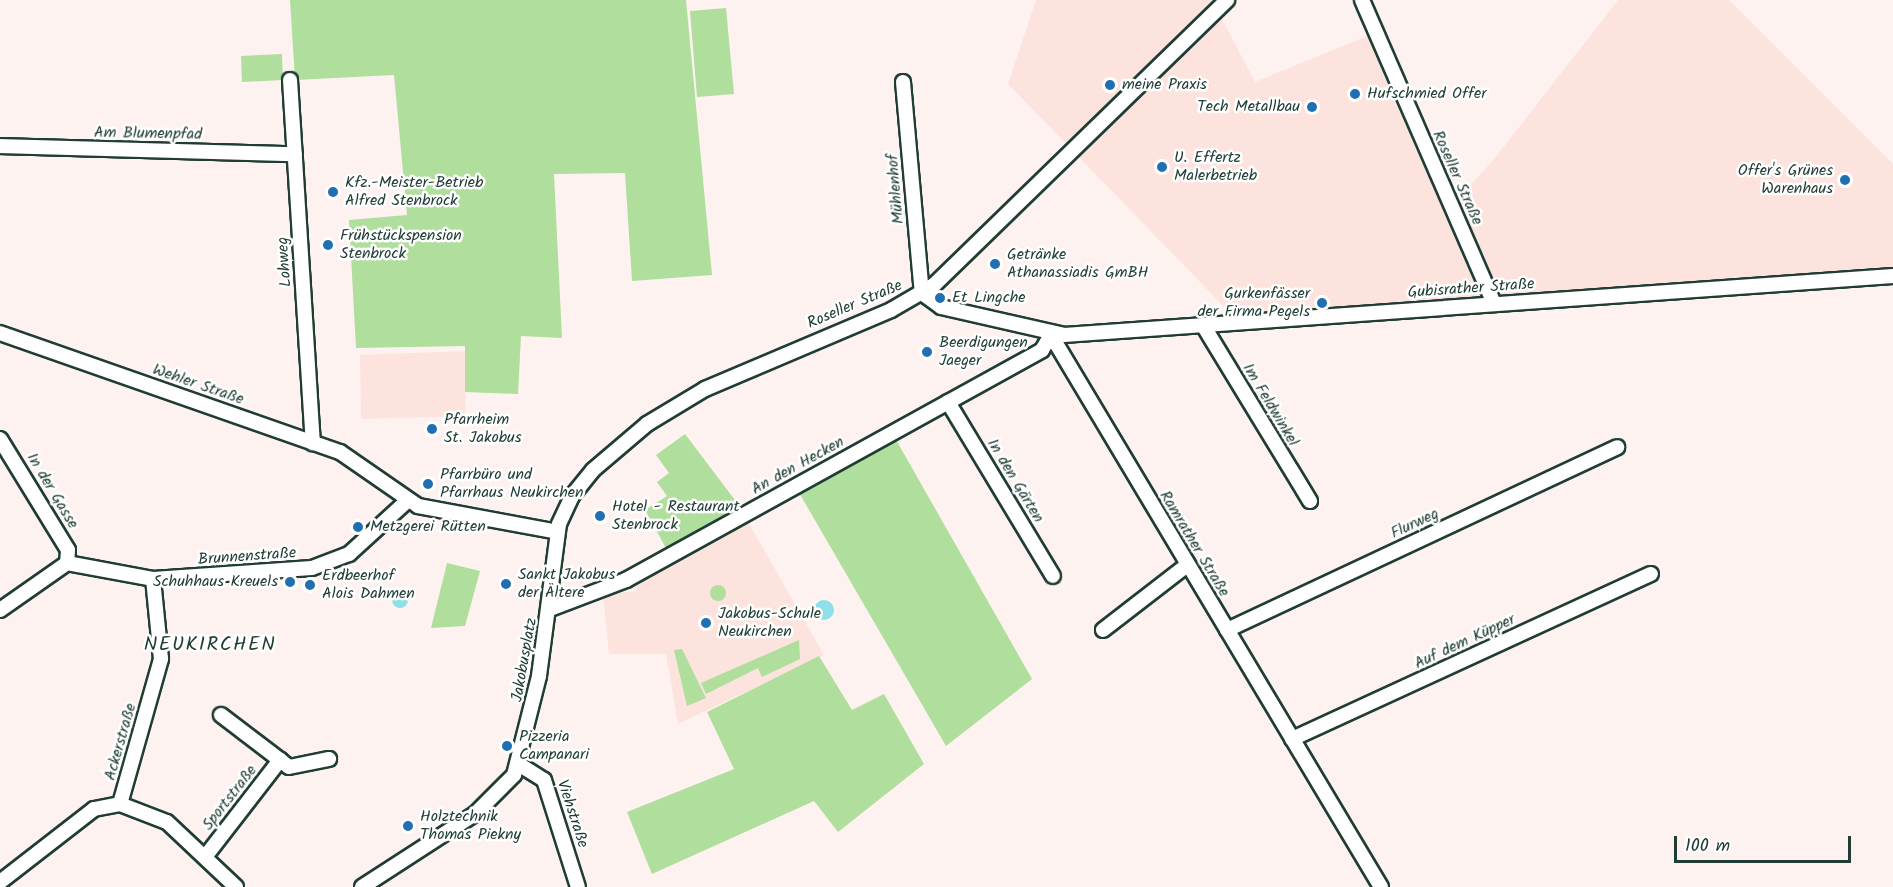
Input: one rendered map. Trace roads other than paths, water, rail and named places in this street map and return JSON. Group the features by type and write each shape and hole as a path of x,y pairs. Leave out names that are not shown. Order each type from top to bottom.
{"street":[{"name":"Roseller Straße","path":"558,532 583,480 655,418 718,383 922,293 984,241 1227,0"},
{"name":"Roseller Straße","path":"1362,0 1494,303"},
{"name":"Lohweg","path":"290,80 313,443"},
{"name":"Mühlenhof","path":"903,81 922,293"},
{"name":"Am Blumenpfad","path":"0,146 295,154"},
{"name":"Gubisrather Straße","path":"1051,335 1893,276"},
{"path":"922,293 941,307 1051,335"},
{"name":"Im Feldwinkel","path":"1203,325 1310,501"},
{"name":"Wehler Straße","path":"0,333 349,457 407,501"},
{"name":"An den Hecken","path":"550,609 627,580 1042,350 1051,335"},
{"name":"Ramrather Straße","path":"1051,335 1382,887"},
{"name":"In den Gärten","path":"948,402 1053,576"},
{"name":"In der Gasse","path":"0,439 68,550 67,563"},
{"name":"Flurweg","path":"1227,630 1617,447"},
{"path":"407,501 558,532"},
{"name":"Brunnenstraße","path":"67,563 153,579 331,564 354,551 407,501"},
{"name":"Jakobusplatz","path":"520,765 550,609 558,532"},
{"path":"0,610 67,563"},
{"path":"1103,630 1187,565"},
{"name":"Auf dem Küpper","path":"1292,739 1651,574"},
{"name":"Ackerstraße","path":"0,882 94,809 120,804 162,655 153,579"},
{"name":"Sportstraße","path":"221,715 289,768 329,759"},
{"name":"Sportstraße","path":"205,857 280,760"},
{"path":"363,887 475,814 503,790 520,765"},
{"name":"Viehstraße","path":"520,765 544,780 578,887"},
{"name":"Sportstraße","path":"120,804 167,822 236,887"}],"water":[{"path":"400,592 408,600 400,608 392,600"},
{"path":"824,600 831,603 834,610 831,617 824,620 817,617 814,610 817,603"}],"place":[{"name":"meine Praxis","path":"1110,85"},
{"name":"Hufschmied Offer","path":"1355,94"},
{"name":"Tech Metallbau","path":"1312,107"},
{"name":"U. Effertz Malerbetrieb","path":"1162,167"},
{"name":"Offer's Grünes Warenhaus","path":"1845,180"},
{"name":"Kfz.-Meister-Betrieb Alfred Stenbrock","path":"333,192"},
{"name":"Frühstückspension Stenbrock","path":"328,245"},
{"name":"Getränke Athanassiadis GmBH","path":"995,264"},
{"name":"Et Lingche","path":"940,298"},
{"name":"Gurkenfässer der Firma Pegels","path":"1322,303"},
{"name":"Beerdigungen Jaeger","path":"927,352"},
{"name":"Pfarrheim St. Jakobus","path":"432,429"},
{"name":"Pfarrbüro und Pfarrhaus Neukirchen","path":"428,484"},
{"name":"Hotel - Restaurant Stenbrock","path":"600,516"},
{"name":"Metzgerei Rütten","path":"358,527"},
{"name":"Schuhhaus Kreuels","path":"290,582"},
{"name":"Sankt Jakobus der Ältere","path":"506,584"},
{"name":"Erdbeerhof Alois Dahmen","path":"310,585"},
{"name":"Jakobus-Schule Neukirchen","path":"706,623"},
{"name":"Pizzeria Campanari","path":"507,746"},
{"name":"Holztechnik Thomas Piekny","path":"408,826"}],"district":[{"name":"NEUKIRCHEN","path":"210,645"}]}
